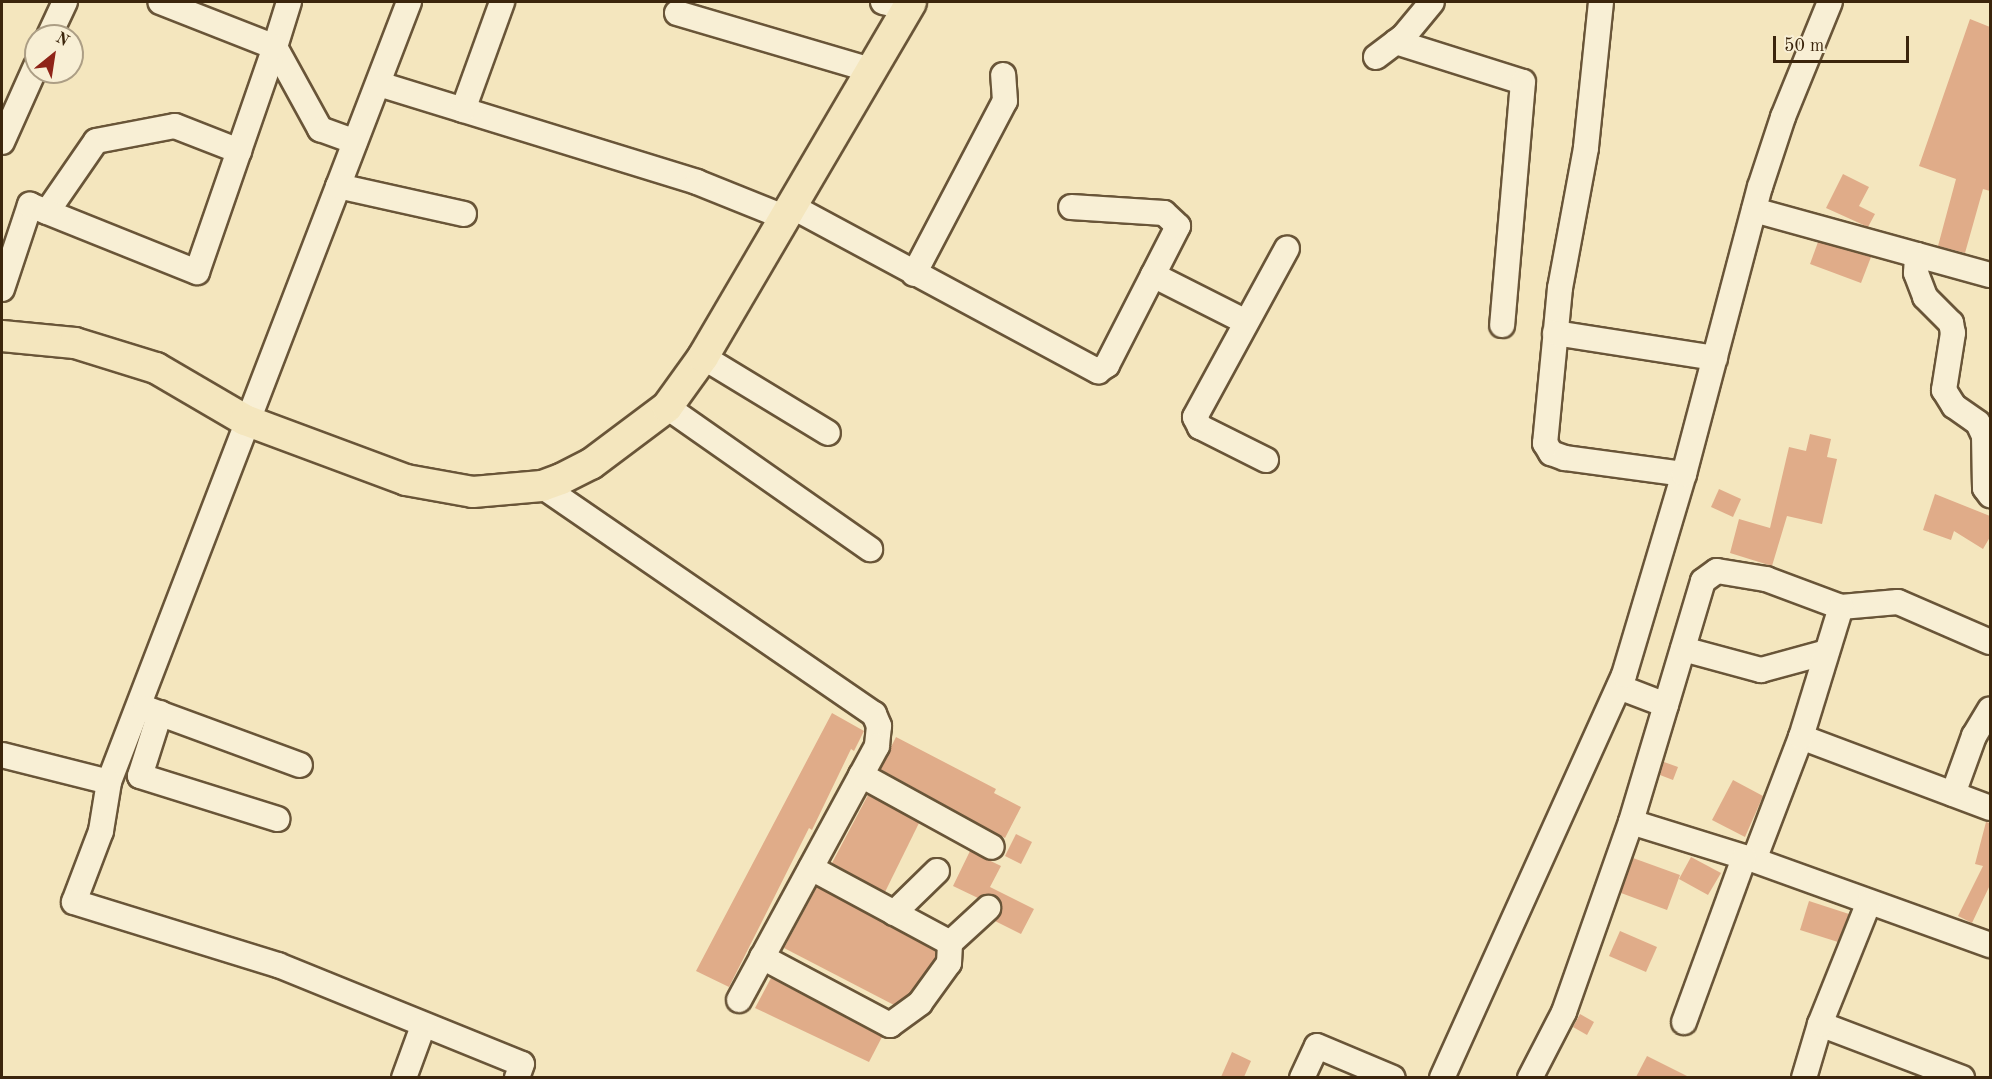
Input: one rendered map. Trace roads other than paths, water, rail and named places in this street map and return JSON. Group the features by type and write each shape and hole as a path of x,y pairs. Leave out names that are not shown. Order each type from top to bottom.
{"main road":[{"path":"2,336 75,343 156,368 245,420 406,480 473,492 542,486 591,464 667,407 703,357 871,70 901,4"}],"street":[{"path":"55,24 65,2"},
{"path":"160,2 275,47 320,129 355,142"},
{"path":"2,289 30,205 197,272 289,2"},
{"path":"277,819 140,776 150,710 245,420 379,84 409,2"},
{"path":"463,110 502,2"},
{"path":"1376,57 1396,42 1432,2"},
{"path":"1601,2 1586,148 1555,333 1544,435 1551,453 1565,458 1684,474"},
{"path":"1442,1077 1618,687 1684,474 1754,210 1783,117 1830,2"},
{"path":"677,13 871,70"},
{"path":"1396,42 1523,82 1502,325"},
{"path":"914,274 1005,101 1003,75"},
{"path":"2,142 28,84"},
{"path":"379,84 788,211 914,274 1098,371 1107,366 1178,226 1173,218 1164,213 1071,207"},
{"path":"48,212 96,141 175,126 239,151"},
{"path":"338,186 464,214"},
{"path":"1754,210 1990,275"},
{"path":"1266,460 1200,427 1195,417 1244,321 1287,248"},
{"path":"1917,255 1916,273 1925,297 1951,323 1953,333 1944,390 1954,406 1978,423 1984,436 1987,452 1985,488 1990,495"},
{"path":"1153,275 1244,321"},
{"path":"1555,333 1715,358"},
{"path":"703,357 828,433"},
{"path":"667,407 870,549"},
{"path":"542,486 874,714 879,726 877,746 739,1000"},
{"path":"1530,1077 1564,1012 1631,822 1703,581 1717,572 1766,579 1841,607 1898,602 1990,642"},
{"path":"1684,1022 1749,859 1802,737 1841,607"},
{"path":"1683,649 1761,670 1827,652"},
{"path":"1618,687 1666,705"},
{"path":"1953,794 1974,736 1990,709"},
{"path":"150,710 300,765"},
{"path":"150,710 110,782 101,831 74,902 278,965 423,1026 522,1064 517,1077"},
{"path":"1802,737 1990,808"},
{"path":"2,756 110,782"},
{"path":"861,775 992,847"},
{"path":"1631,822 1749,859 1990,945"},
{"path":"811,868 950,943"},
{"path":"894,912 937,871"},
{"path":"1804,1077 1820,1024 1869,902"},
{"path":"762,957 890,1025 921,1003 949,963 950,943 988,908"},
{"path":"1820,1024 1962,1077"},
{"path":"404,1077 423,1026"},
{"path":"1302,1077 1317,1046 1393,1077"}]}
